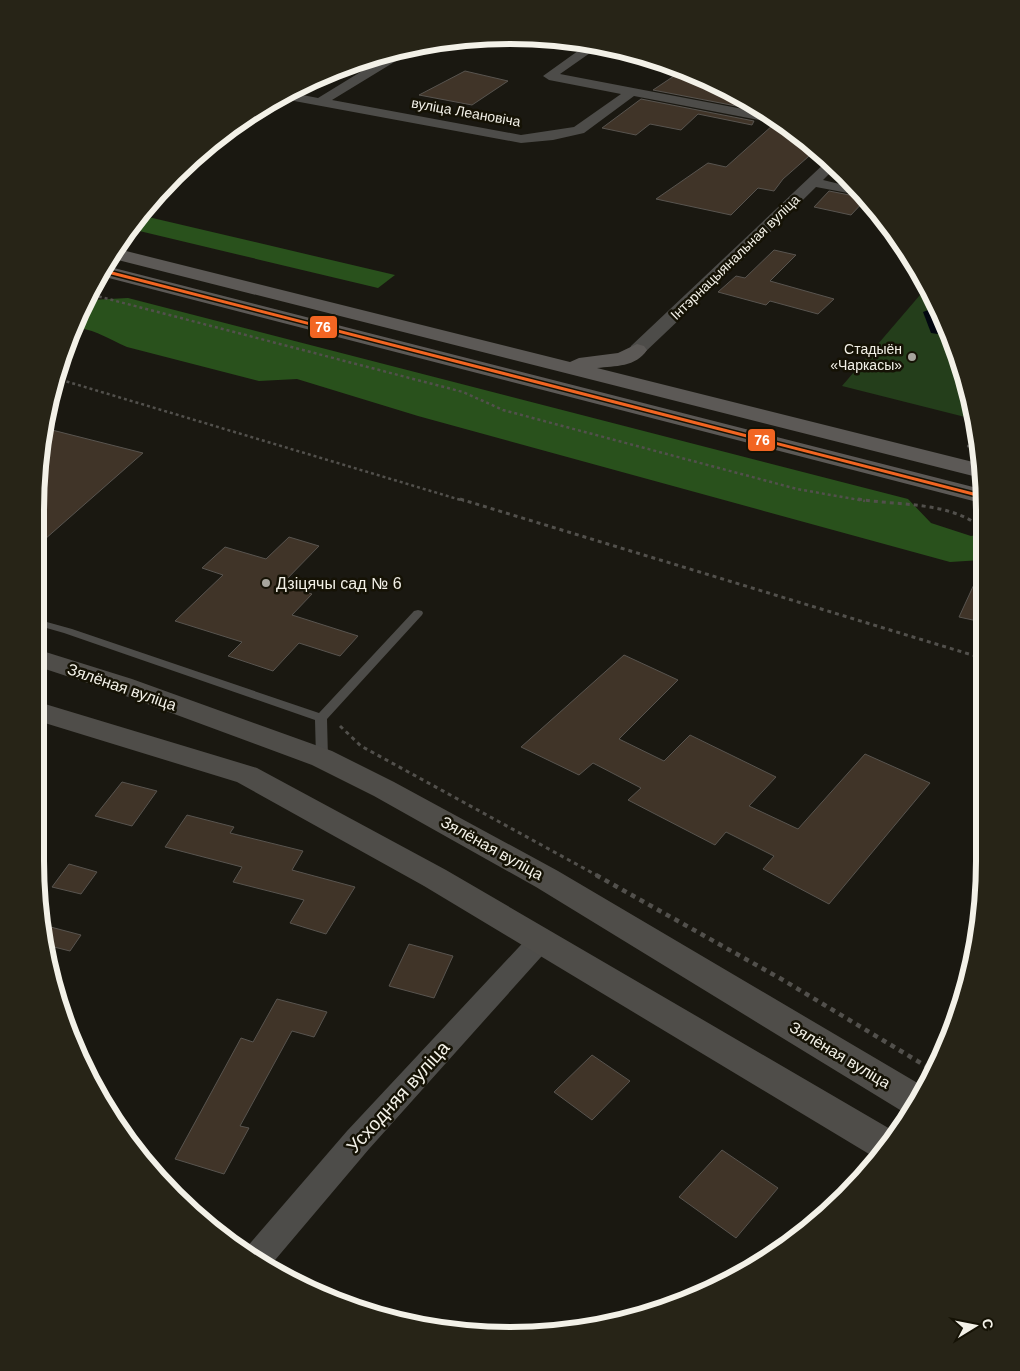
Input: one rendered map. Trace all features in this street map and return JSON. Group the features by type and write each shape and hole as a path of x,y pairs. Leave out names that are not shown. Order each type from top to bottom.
{"highway":[{"path":"120,255 974,469"},
{"path":"109,272 975,495"},
{"path":"550,364 611,362 624,359 637,350"},
{"path":"637,350 636,365 640,370 668,388 698,401"}],"main road":[{"name":"Зялёная вуліца","path":"44,661 122,685 322,758 417,807 547,879 911,1098"},
{"path":"44,717 247,775 435,878 882,1143"}],"street":[{"path":"586,50 549,76 759,116"},
{"path":"320,102 389,60"},
{"name":"вуліца Леановіча","path":"294,97 521,138 553,136 579,130 633,91"},
{"name":"Інтэрнацыянальная вуліца","path":"637,350 736,258 827,168"},
{"path":"813,182 850,191"},
{"name":"Усходняя вуліца","path":"260,1255 358,1140 541,940"}],"lane":[{"path":"322,758 322,718 418,613"},
{"path":"44,624 322,718"}],"path":[{"path":"96,296 463,392 503,410 797,489 868,501 926,506 968,517 976,523"},
{"path":"62,380 976,656"}],"green space":[{"path":"148,217 395,275 378,288 137,230"},
{"name":"Стадыён «Чаркасы»","path":"922,293 952,360 967,417 842,386"},
{"path":"128,298 908,499 931,523 971,536 976,535 976,560 950,562 418,416 297,379 259,381 127,347 98,333 81,328 94,300"}],"shaded area":[{"path":"930,309 942,335 931,333 923,312"}],"building":[{"path":"465,71 508,81 472,105 419,95"},
{"path":"676,74 746,108 653,90"},
{"path":"641,99 754,121 752,125 698,114 681,130 650,124 636,135 602,128"},
{"path":"773,125 811,154 783,179 774,191 758,188 731,215 656,199 708,163 726,167"},
{"path":"829,191 855,196 862,204 851,215 814,207"},
{"path":"774,250 796,255 770,281 834,299 818,314 770,301 766,305 718,292 736,276 745,278"},
{"path":"51,430 143,453 44,540 45,480"},
{"path":"289,537 319,546 281,585 312,594 292,615 358,636 340,656 299,643 273,671 228,656 242,642 175,621 223,575 202,568 225,547 266,559"},
{"path":"976,580 976,621 959,617"},
{"path":"624,655 678,680 619,739 664,761 690,735 776,777 749,806 798,829 865,754 930,783 829,904 763,869 774,856 726,832 715,845 628,800 641,788 593,763 579,775 521,747"},
{"path":"122,782 157,791 132,826 95,816"},
{"path":"187,815 234,827 230,833 303,851 292,870 355,887 326,934 290,923 304,900 233,882 242,867 165,847"},
{"path":"69,864 97,872 81,894 52,887"},
{"path":"49,927 81,935 70,951 52,947"},
{"path":"409,944 453,956 434,998 389,986"},
{"path":"277,999 327,1012 314,1037 292,1031 240,1126 249,1128 224,1174 175,1159 241,1038 253,1042"},
{"path":"592,1055 630,1081 592,1120 554,1092"},
{"path":"722,1150 778,1188 736,1238 679,1197"}],"transit line":[{"name":"76","path":"109,272 975,495"}],"place":[{"name":"Стадыён «Чаркасы»","path":"912,357"},
{"name":"Дзіцячы сад № 6","path":"266,583"}]}
